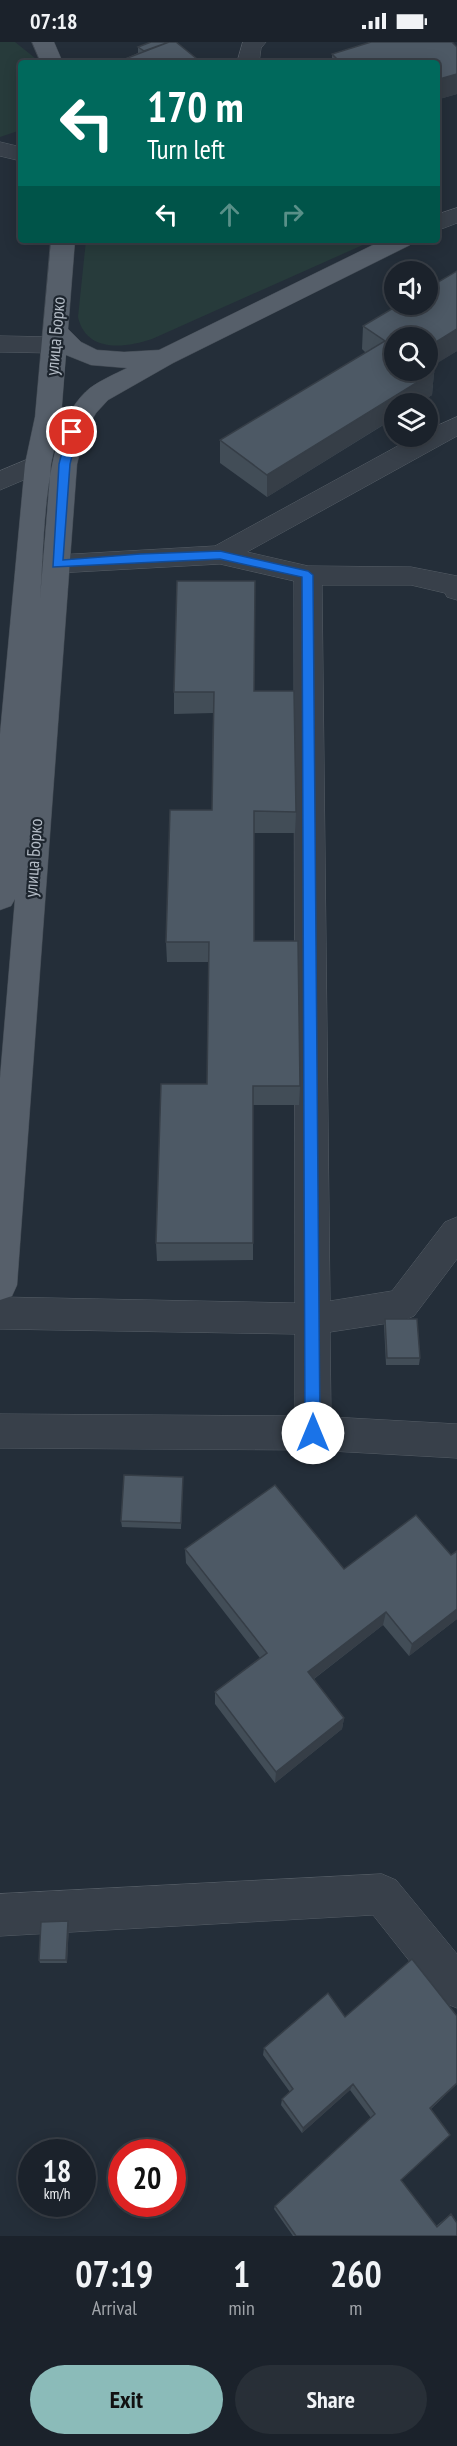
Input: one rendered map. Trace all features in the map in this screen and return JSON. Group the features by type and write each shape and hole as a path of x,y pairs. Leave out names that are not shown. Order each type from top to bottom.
{"main road":[{"path":"43,42 51,60"},
{"name":"улица Борко","path":"0,898 38,464 48,417 63,243"},
{"name":"улица Борко","path":"0,1285 64,464 72,432 86,408 99,394 164,357 396,243"},
{"path":"55,338 73,349 95,357 120,361 164,357"}],"street":[{"path":"249,60 251,46 255,42"},
{"path":"0,148 18,148"},
{"path":"0,148 18,153"},
{"path":"440,200 457,202"},
{"path":"440,222 457,215"},
{"path":"0,344 55,338"},
{"path":"220,555 457,425"},
{"path":"0,481 38,464"},
{"path":"57,564 220,555 308,575 411,576 454,585 457,590"},
{"path":"308,575 313,1433"},
{"path":"0,1313 313,1319 402,1305 457,1232"},
{"path":"0,1431 313,1433 457,1441"},
{"path":"0,1915 382,1894 457,1988"}],"green space":[{"path":"0,42 15,42 36,60 18,60 18,131 0,137"},
{"path":"86,243 367,243 141,342 108,345 98,342 82,329 78,317"}],"building":[{"path":"151,42 169,42 144,51 138,47"},
{"path":"169,42 176,42 198,60 122,60"},
{"path":"371,42 452,42 457,47 457,74 440,79 440,60 338,60 332,54"},
{"path":"457,271 457,329 438,341 438,327 384,327 384,340 363,326 384,314 438,315 438,282"},
{"path":"384,342 384,381 419,381 400,393 384,393 384,403 267,475 220,440"},
{"path":"177,581 255,581 254,691 294,691 296,812 254,811 254,941 298,941 300,1086 253,1086 253,1243 156,1243 161,1084 207,1084 209,942 166,942 170,810 212,810 214,692 174,692"},
{"path":"385,1319 417,1319 420,1358 387,1358"},
{"path":"124,1475 183,1477 181,1523 121,1521"},
{"path":"275,1485 344,1569 416,1515 451,1555 457,1551 457,1609 412,1644 386,1612 308,1672 344,1718 276,1772 215,1692 267,1653 185,1549"},
{"path":"68,1921 66,1960 39,1960 41,1922"},
{"path":"412,1959 457,2016 457,2083 430,2108 450,2135 401,2180 437,2227 451,2214 457,2223 457,2236 296,2236 275,2206 375,2114 353,2084 303,2128 282,2099 293,2089 264,2048 328,1993 345,2017"}],"route":[{"path":"72,432 64,464 57,564 220,555 308,575 313,1433"}]}
